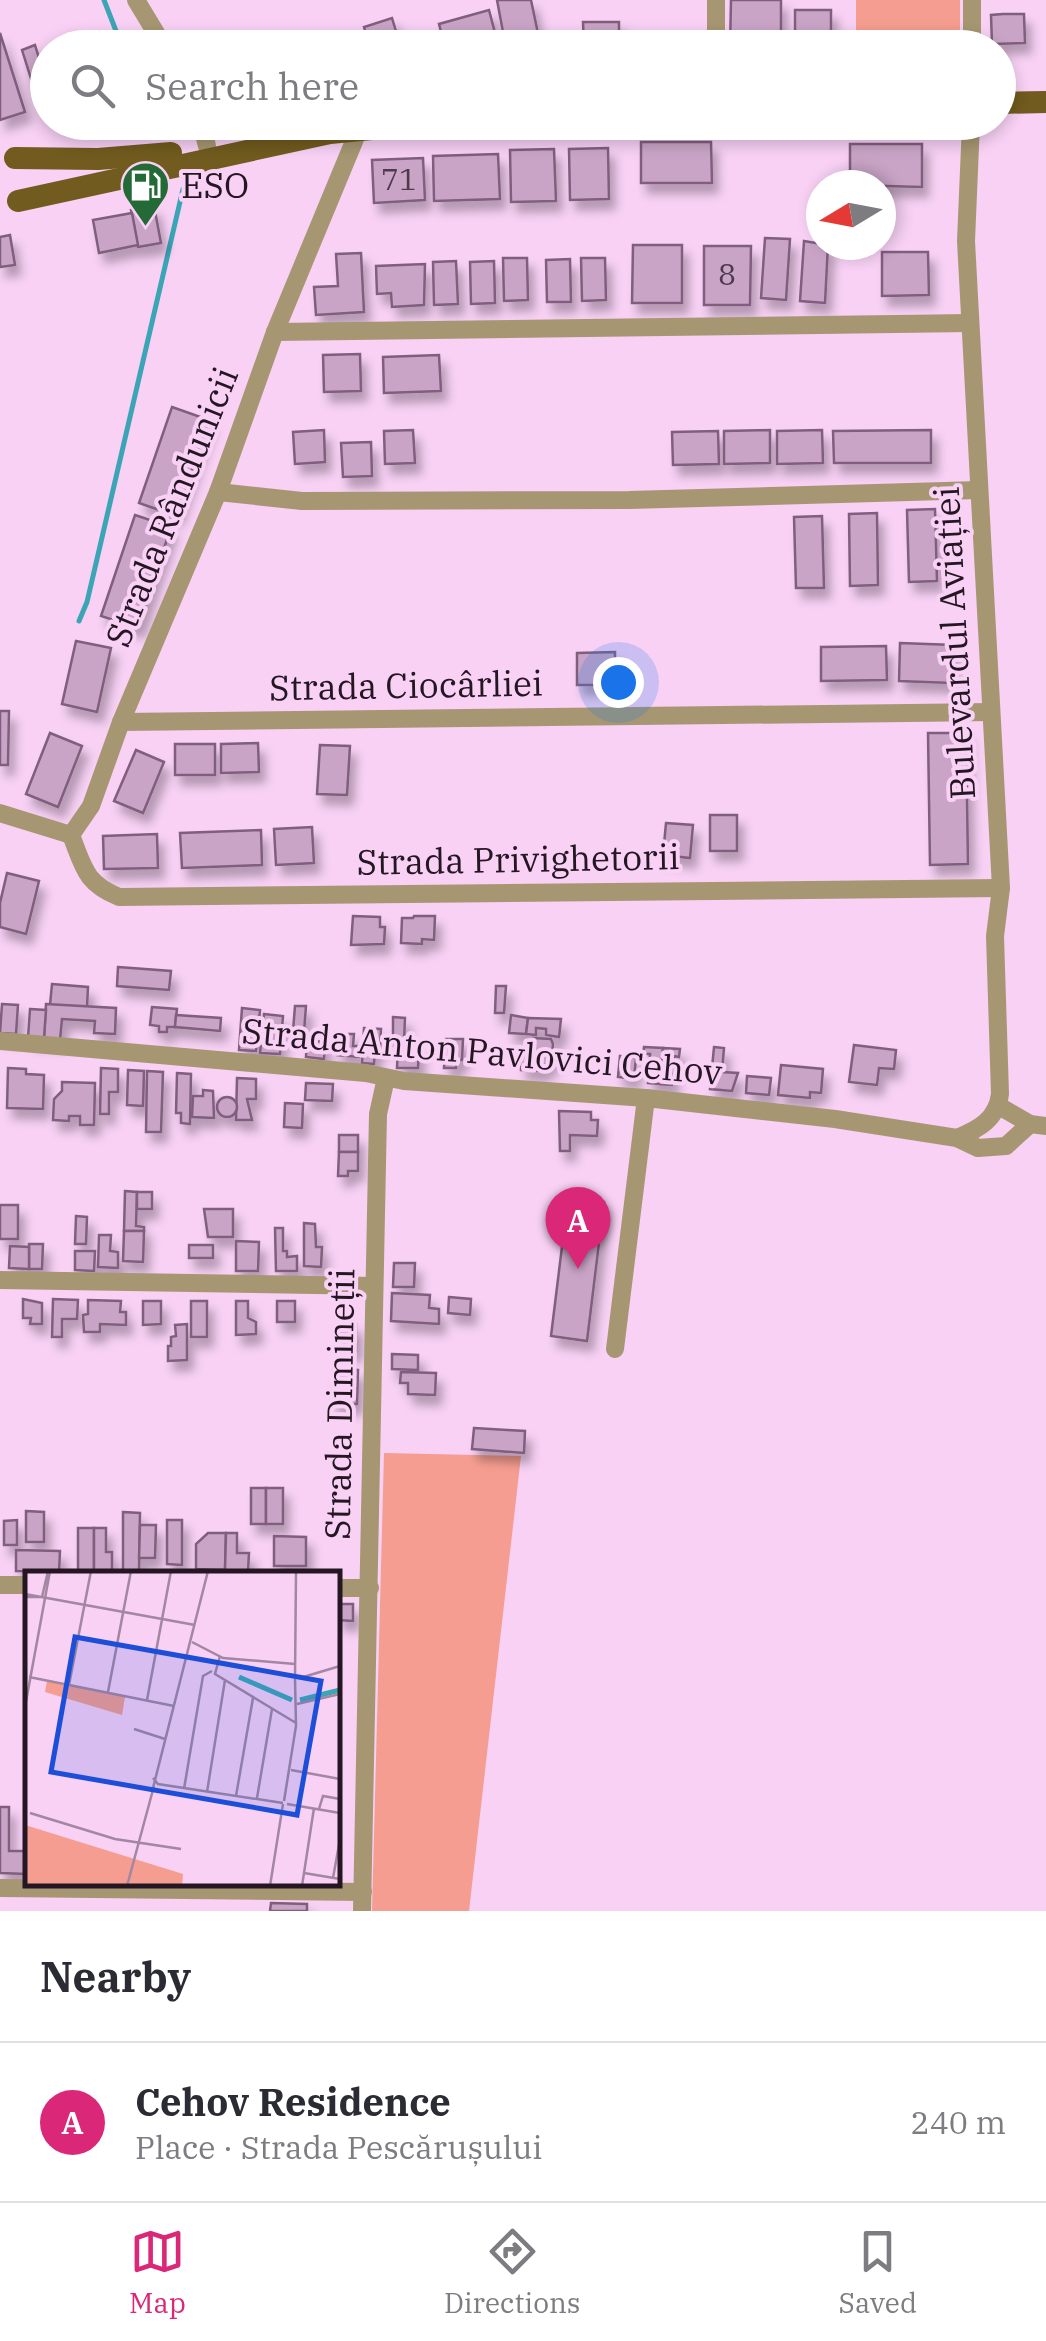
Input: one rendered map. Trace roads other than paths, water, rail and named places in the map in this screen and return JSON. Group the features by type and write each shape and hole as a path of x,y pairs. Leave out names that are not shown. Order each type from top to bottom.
{"main road":[{"path":"1016,103 1046,102"},
{"path":"1016,118 1046,118"},
{"path":"5,158 144,157 230,140"},
{"path":"8,202 205,142"},
{"path":"5,158 28,165 34,179 30,193 8,202"}],"street":[{"path":"136,0 154,30"},
{"path":"716,0 716,30"},
{"path":"972,0 972,30"},
{"name":"Strada Rândunicii","path":"70,835 91,806 354,140"},
{"name":"Bulevardul Aviației","path":"970,140 966,242 1000,888 995,936 999,1106"},
{"path":"275,332 970,323"},
{"path":"218,492 322,501 628,500 979,490"},
{"name":"Strada Ciocârliei","path":"121,722 991,712"},
{"path":"0,813 70,835"},
{"name":"Strada Privighetorii","path":"70,835 97,888 119,897 1000,888"},
{"name":"Strada Anton Pavlovici Cehov","path":"0,1041 646,1098 835,1119 957,1138 978,1148 1006,1146 1038,1125"},
{"name":"Strada Dimineții","path":"362,1901 378,1114 386,1078"},
{"path":"616,1349 646,1098"},
{"path":"957,1138 984,1124 999,1106 1038,1125"},
{"path":"0,1280 374,1286"},
{"path":"340,1588 370,1588"},
{"path":"0,1888 362,1901"}],"waterway":[{"path":"104,0 116,30"},
{"path":"79,621 87,602 183,189"}],"place":[{"name":"ESO","path":"146,228"},
{"name":"Cehov Residence","path":"578,1269"}]}
